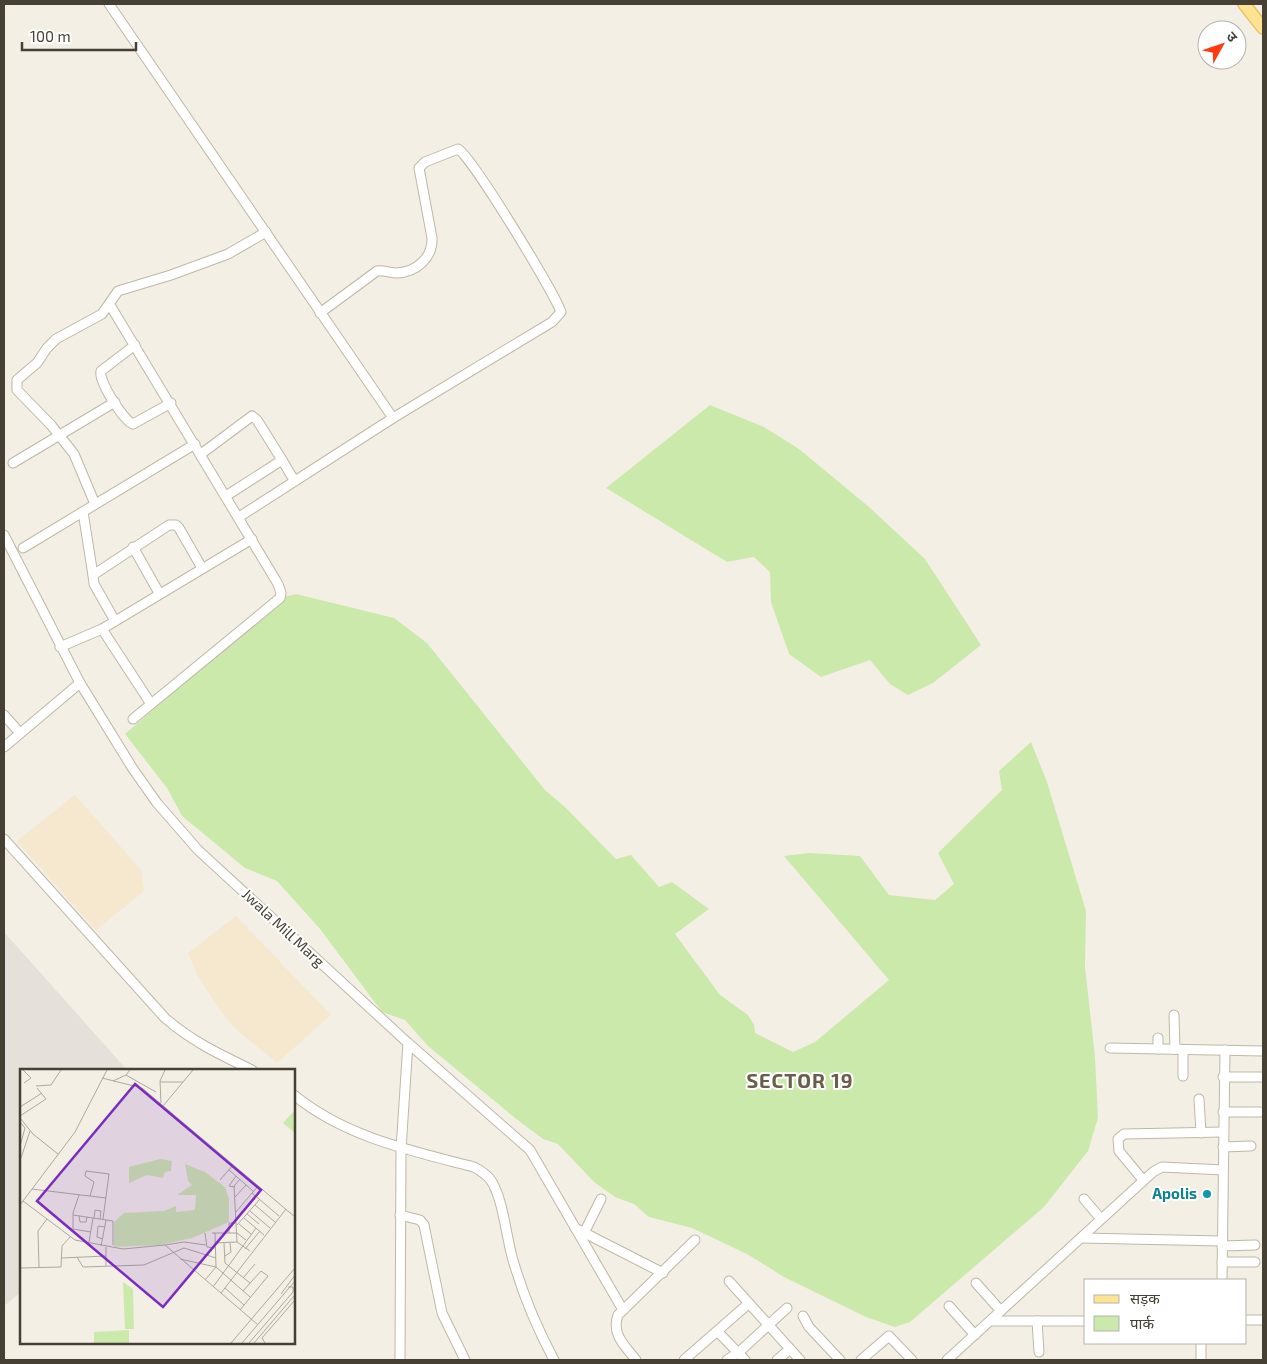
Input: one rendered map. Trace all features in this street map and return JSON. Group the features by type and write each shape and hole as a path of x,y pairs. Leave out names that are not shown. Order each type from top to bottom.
{"main road":[{"path":"1244,4 1263,28"},
{"path":"1252,4 1263,17"}],"street":[{"path":"109,4 393,418"},
{"path":"239,517 393,418 552,322 561,312 488,189 462,151 453,149 425,162 419,168 432,238 432,250 428,257 416,267 400,273 377,270 320,313"},
{"path":"95,504 74,454 60,436 21,395 15,385 20,377 37,364 47,348 56,339 102,314 118,291 171,275 228,254 266,232"},
{"path":"110,305 281,588 280,598 133,719"},
{"path":"135,345 100,374 115,402 126,420 134,424 170,403"},
{"path":"13,463 115,402"},
{"path":"201,454 252,416 257,420 294,480"},
{"path":"23,548 195,444"},
{"path":"226,496 282,460"},
{"path":"83,512 94,584 115,621"},
{"path":"93,575 169,525 176,525 202,568"},
{"name":"Jwala Mill Marg","path":"4,535 80,683 132,769 176,826 303,948 530,1150 623,1310"},
{"path":"60,647 102,629 252,539"},
{"path":"133,547 160,594"},
{"path":"102,629 151,704"},
{"path":"4,747 80,683"},
{"path":"4,714 20,733"},
{"path":"4,839 164,1018 182,1033 206,1048 250,1069"},
{"path":"1174,1015 1183,1076"},
{"path":"1158,1038 1158,1049"},
{"path":"400,1360 401,1149 408,1043"},
{"path":"1110,1048 1263,1051"},
{"path":"1222,1279 1225,1050"},
{"path":"1224,1077 1262,1077"},
{"path":"295,1096 346,1127 401,1149 474,1168 491,1180 524,1295 541,1336 554,1360"},
{"path":"1199,1100 1201,1133"},
{"path":"1223,1112 1260,1112"},
{"path":"1144,1180 1119,1151 1118,1139 1120,1136 1124,1134 1223,1132"},
{"path":"1223,1147 1251,1146"},
{"path":"947,1360 1144,1180 1162,1167 1223,1170"},
{"path":"584,1233 601,1199"},
{"path":"1084,1200 1101,1219"},
{"path":"400,1215 420,1220 424,1225 442,1314 465,1360"},
{"path":"575,1228 663,1273"},
{"path":"1081,1238 1255,1245"},
{"path":"636,1360 616,1332 615,1324 623,1310 695,1240"},
{"path":"1222,1262 1255,1262"},
{"path":"730,1281 748,1304 800,1360"},
{"path":"976,1283 1002,1311"},
{"path":"687,1359 748,1304"},
{"path":"949,1306 975,1335"},
{"path":"732,1356 787,1308"},
{"path":"803,1316 809,1327 840,1360"},
{"path":"1247,1320 1263,1320"},
{"path":"991,1321 1084,1321"},
{"path":"1037,1321 1039,1352"},
{"path":"718,1332 732,1356 745,1360"},
{"path":"861,1360 889,1336 912,1360"},
{"path":"1201,1344 1201,1360"},
{"path":"777,1360 790,1349"}],"shaded area":[{"path":"75,795 141,870 144,891 96,930 17,841"},
{"path":"236,916 331,1015 277,1063 236,1029 220,1010 197,975 188,953"},
{"path":"4,932 126,1069 20,1069 20,1293 4,1306"}],"green space":[{"path":"710,405 764,427 799,449 869,507 925,559 981,645 933,683 908,695 890,684 870,660 821,677 789,654 771,602 770,572 754,557 727,562 606,488"},
{"path":"296,594 394,618 427,643 545,790 565,807 616,859 631,855 659,887 672,882 709,909 675,934 720,995 748,1015 754,1025 755,1033 793,1052 815,1042 889,980 784,856 809,853 860,856 889,895 935,900 954,884 938,853 1002,790 999,771 1031,742 1047,782 1086,911 1085,966 1095,1057 1098,1118 1088,1151 1044,1207 910,1322 895,1327 866,1317 784,1277 747,1254 692,1228 649,1217 634,1204 615,1197 594,1182 558,1144 543,1139 515,1118 428,1046 405,1020 382,1012 320,929 277,881 245,868 182,816 167,788 125,734 284,597"}],"place":[{"name":"Apolis","path":"1207,1194"}],"district":[{"name":"SECTOR 19","path":"800,1081"}]}
